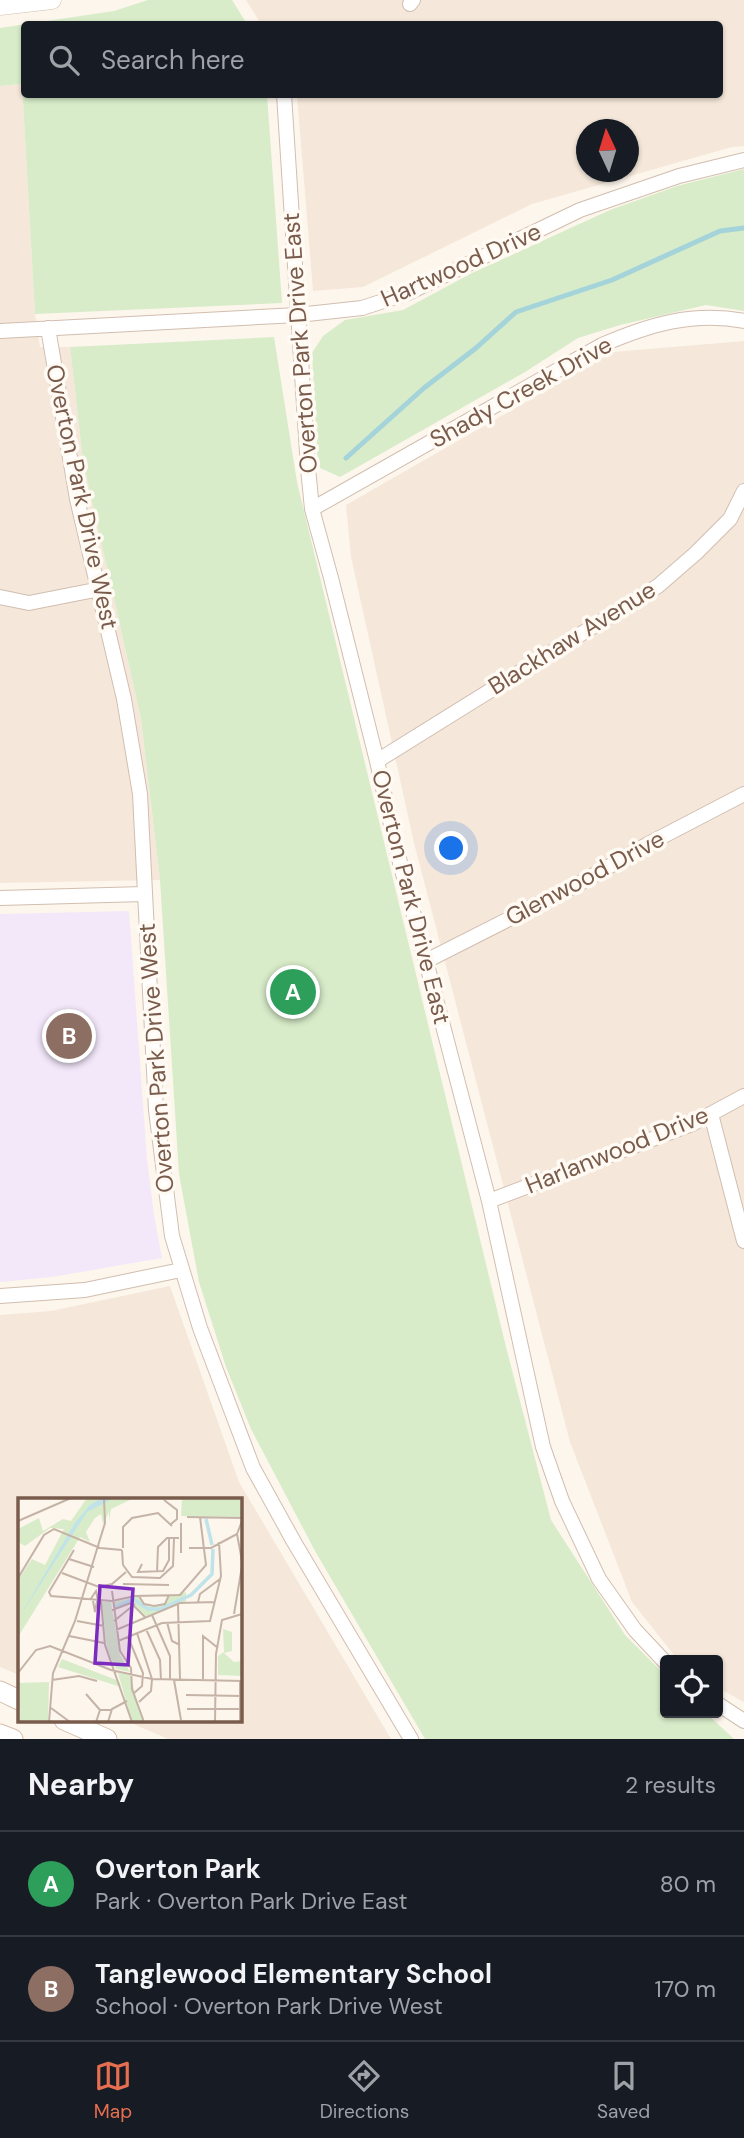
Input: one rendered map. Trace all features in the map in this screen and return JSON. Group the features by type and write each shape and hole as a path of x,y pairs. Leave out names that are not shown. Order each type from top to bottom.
{"main road":[{"path":"0,1691 18,1700"},
{"path":"69,1722 107,1739"},
{"path":"0,1734 13,1739"}],"street":[{"path":"0,6 52,0"},
{"name":"Overton Park Drive East","path":"284,98 312,509 377,761 396,847 489,1201 543,1447 562,1501 599,1579 635,1630 660,1657"},
{"name":"Hartwood Drive","path":"0,331 298,315 362,308 408,293 580,210 679,176 744,160"},
{"name":"Shady Creek Drive","path":"312,509 602,345 636,330 692,317 725,317 744,321"},
{"name":"Overton Park Drive West","path":"48,328 78,499 124,699 140,794 156,1110 172,1236 226,1400 253,1468 411,1739"},
{"name":"Blackhaw Avenue","path":"377,761 658,586 730,519 744,491"},
{"path":"0,597 29,603 100,589"},
{"name":"Glenwood Drive","path":"426,961 582,882 744,794"},
{"path":"0,898 144,894"},
{"name":"Harlanwood Drive","path":"489,1201 692,1124 744,1096"},
{"path":"711,1114 744,1241"},
{"path":"0,1296 85,1290 181,1270"},
{"path":"723,1707 744,1721"}],"shaded area":[{"path":"246,0 744,0 744,146 639,174 639,119 576,119 576,182 609,182 532,204 363,287 313,291 297,98 723,98 723,21 259,21"},
{"path":"21,84 35,314 40,347 70,347 83,461 141,719 160,880 0,883 0,86"},
{"path":"744,341 744,1702 723,1691 723,1655 674,1655 632,1602 570,1442 414,843 351,557 346,505 613,352"},
{"path":"129,911 147,1159 162,1258 52,1277 0,1282 0,914"},
{"path":"170,1286 239,1482 391,1739 168,1739 129,1722 242,1722 242,1498 18,1498 18,1675 0,1667 0,1315 51,1311"}],"green space":[{"path":"148,0 232,0 245,21 47,21 114,11"},
{"path":"21,24 21,84 0,86 0,28"},
{"path":"23,98 267,98 282,303 35,314"},
{"path":"744,169 744,311 706,305 620,325 578,338 525,372 340,477 318,467 312,353 323,336 345,320 403,310 472,273 610,210 677,186"},
{"path":"274,337 297,482 507,1351 551,1520 625,1635 660,1670 660,1718 711,1718 734,1739 425,1739 315,1551 251,1429 226,1367 199,1282 179,1174 160,880 141,719 83,461 70,347"}],"waterway":[{"path":"346,458 424,388 476,348 516,312 612,280 720,231 744,228"}],"place":[{"name":"Overton Park","path":"293,992"},
{"name":"Tanglewood Elementary School","path":"69,1036"}]}
